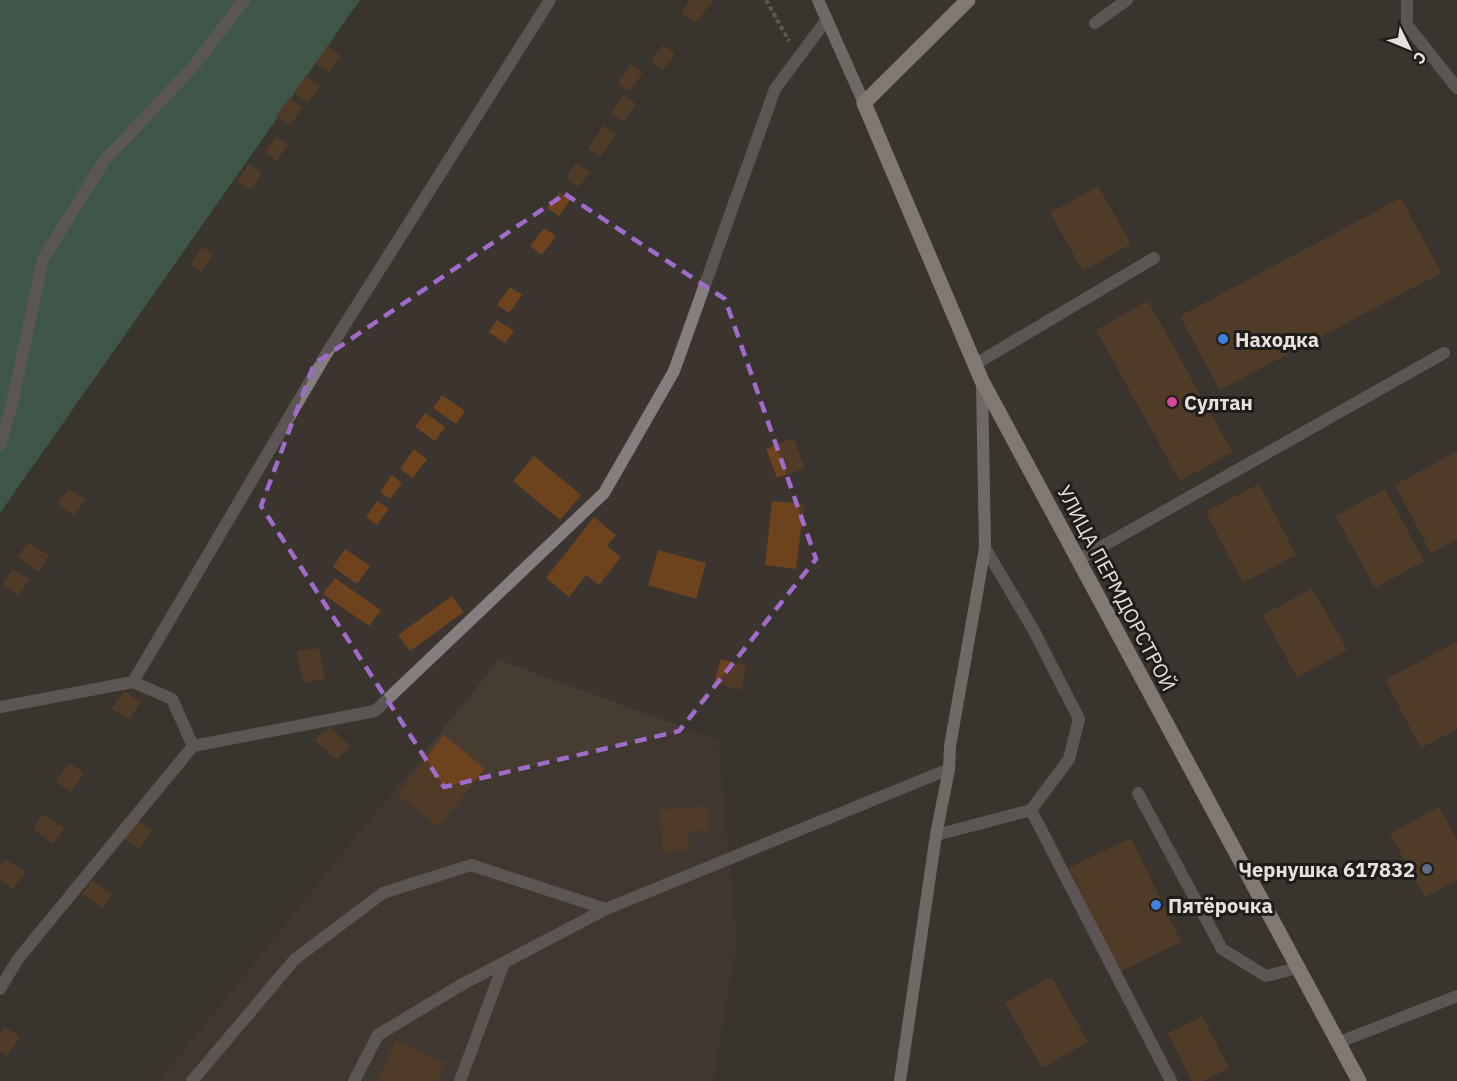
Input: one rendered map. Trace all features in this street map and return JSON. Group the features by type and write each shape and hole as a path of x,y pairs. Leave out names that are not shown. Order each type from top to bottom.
{"main road":[{"path":"864,104 968,0"},
{"name":"УЛИЦА ПЕРМДОРСТРОЙ","path":"864,104 982,381 1359,1081"}],"street":[{"path":"0,445 11,408 43,259 104,160 192,68 244,0"},
{"path":"133,682 325,356 550,0"},
{"path":"818,0 864,104"},
{"path":"1095,23 1127,0"},
{"path":"1407,0 1407,25 1457,88"},
{"path":"0,989 18,959 193,746 375,711 604,494 674,372 775,88 827,19"},
{"path":"974,365 1154,258"},
{"path":"1078,560 1444,353"},
{"path":"900,1081 936,835 949,769 950,746 985,548 982,381"},
{"path":"936,835 1031,810 1069,759 1079,719 1033,629 985,548"},
{"path":"0,707 133,682 172,699 193,746"},
{"path":"354,1081 378,1035 461,985 606,909 949,769"},
{"path":"1138,793 1222,950 1266,976 1297,968"},
{"path":"1031,810 1171,1081"},
{"path":"192,1081 295,960 383,893 471,865 606,909"},
{"path":"460,1081 504,963"},
{"path":"1337,1043 1457,996"}],"path":[{"path":"766,0 799,57"}],"highlighted area":[{"path":"565,194 725,299 816,559 679,731 444,787 261,506 314,364"}],"shaded area":[{"path":"499,660 718,740 737,943 713,1081 159,1081"}],"green space":[{"path":"0,0 360,0 0,513"}],"building":[{"path":"690,0 713,0 696,23 681,13"},
{"path":"663,45 675,53 663,70 651,62"},
{"path":"327,46 341,56 329,73 316,63"},
{"path":"632,64 643,72 630,91 618,83"},
{"path":"306,76 320,86 308,103 294,93"},
{"path":"623,95 636,104 623,122 611,113"},
{"path":"289,98 302,108 290,125 276,116"},
{"path":"604,125 616,134 600,157 588,148"},
{"path":"276,136 288,144 277,161 264,152"},
{"path":"576,163 590,172 579,187 566,178"},
{"path":"249,164 262,173 250,190 237,181"},
{"path":"1098,186 1131,244 1083,271 1050,213"},
{"path":"559,191 571,199 559,216 547,208"},
{"path":"1401,198 1441,273 1220,390 1180,316"},
{"path":"544,228 556,236 542,255 530,246"},
{"path":"202,247 213,254 201,272 190,264"},
{"path":"510,287 522,295 509,313 497,305"},
{"path":"1148,301 1232,452 1180,481 1096,330"},
{"path":"497,320 514,331 505,343 489,332"},
{"path":"442,395 465,411 456,424 433,408"},
{"path":"425,413 445,427 435,441 415,427"},
{"path":"793,438 805,468 777,478 766,449"},
{"path":"414,449 427,459 413,478 400,469"},
{"path":"1457,451 1457,539 1431,553 1395,485"},
{"path":"534,456 581,495 560,520 513,481"},
{"path":"392,475 402,483 390,499 380,492"},
{"path":"1259,484 1296,555 1243,583 1206,512"},
{"path":"69,489 85,500 74,516 58,504"},
{"path":"1385,489 1424,561 1375,588 1336,516"},
{"path":"377,501 389,509 377,525 366,517"},
{"path":"772,501 804,504 796,569 765,565"},
{"path":"594,517 616,535 607,546 621,557 599,585 586,575 569,597 546,578"},
{"path":"29,542 49,556 38,572 17,557"},
{"path":"345,549 370,566 357,584 333,567"},
{"path":"658,550 706,563 696,599 648,585"},
{"path":"13,569 29,580 18,596 3,584"},
{"path":"335,578 381,610 369,626 323,594"},
{"path":"1312,588 1347,650 1297,677 1263,615"},
{"path":"452,596 464,612 410,651 398,635"},
{"path":"1457,642 1457,729 1421,748 1385,680"},
{"path":"319,648 325,679 303,683 297,651"},
{"path":"721,659 747,666 741,690 714,683"},
{"path":"124,691 141,702 128,720 112,708"},
{"path":"329,726 350,746 336,760 315,740"},
{"path":"444,735 485,769 438,827 397,794"},
{"path":"69,763 84,773 71,792 56,782"},
{"path":"707,806 709,830 687,832 689,849 663,852 659,810"},
{"path":"1439,807 1457,840 1457,880 1425,897 1390,834"},
{"path":"43,814 64,828 53,844 33,829"},
{"path":"137,820 153,830 139,849 124,838"},
{"path":"1131,838 1181,942 1119,972 1069,868"},
{"path":"5,859 25,872 13,889 0,880 0,867"},
{"path":"92,880 112,894 103,908 82,894"},
{"path":"1051,977 1088,1042 1042,1068 1005,1003"},
{"path":"1202,1016 1229,1068 1204,1081 1192,1081 1168,1033"},
{"path":"5,1027 20,1037 7,1056 0,1051 0,1033"},
{"path":"396,1041 445,1063 437,1081 378,1081"}],"place":[{"name":"Находка","path":"1223,339"},
{"name":"Султан","path":"1172,402"},
{"name":"Чернушка 617832","path":"1427,869"},
{"name":"Пятёрочка","path":"1156,905"}]}
